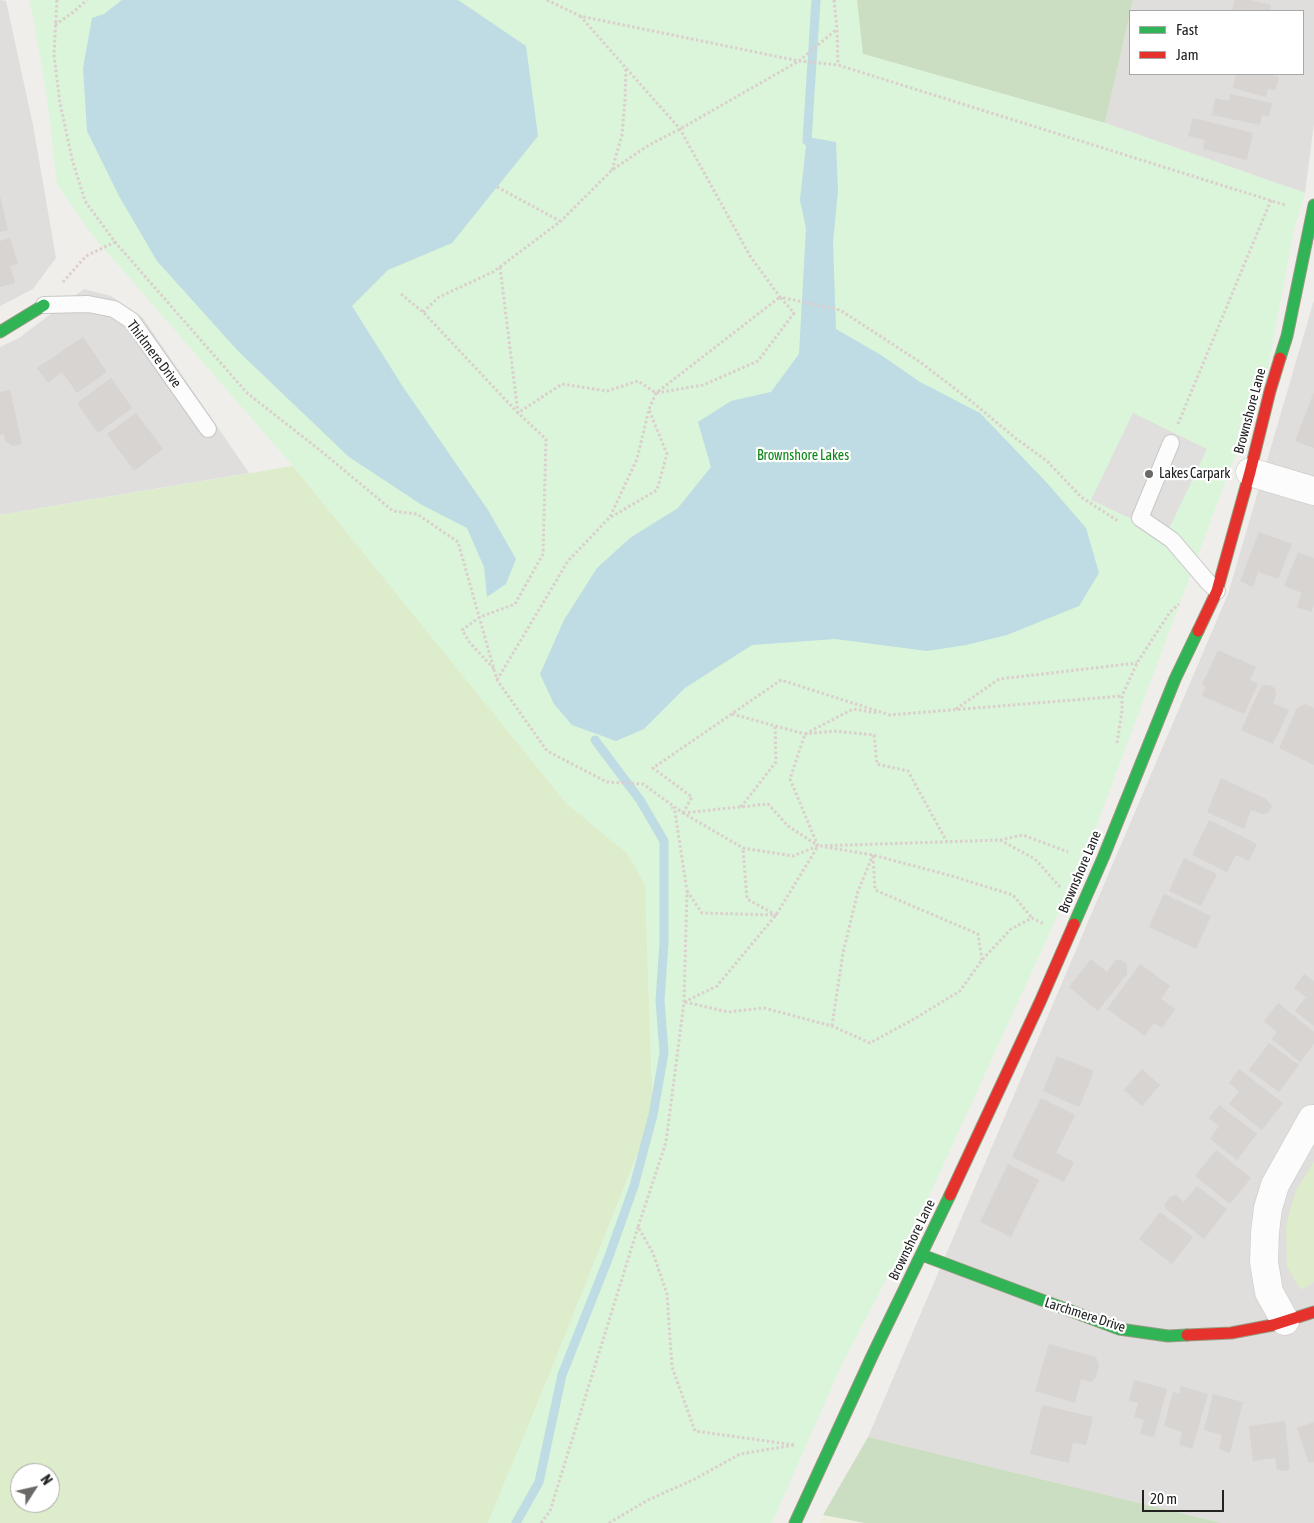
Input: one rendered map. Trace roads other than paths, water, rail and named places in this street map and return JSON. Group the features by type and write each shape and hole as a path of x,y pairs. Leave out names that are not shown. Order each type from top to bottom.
{"street":[{"name":"Brownshore Lane","path":"795,1523 1040,1002 1103,858 1212,586 1250,472 1270,391 1287,336 1313,209"},
{"name":"Thirlmere Drive","path":"0,332 44,306"},
{"path":"1250,472 1314,491"},
{"path":"1285,1321 1269,1292 1264,1262 1268,1208 1275,1185 1312,1119 1314,1120"},
{"name":"Larchmere Drive","path":"922,1255 1119,1328 1168,1336 1231,1333 1273,1325 1314,1312"}],"lane":[{"name":"Thirlmere Drive","path":"44,306 88,304 114,310 132,321 208,429"},
{"path":"1170,443 1140,518 1172,540 1212,586"}],"water":[{"path":"122,0 458,0 526,46 538,136 452,243 388,270 352,306 403,387 488,510 516,559 506,584 487,597 484,567 467,528 422,505 349,457 239,352 157,261 119,196 87,131 83,68 92,18 104,14"},
{"path":"807,137 836,142 838,191 833,242 836,329 881,355 920,382 980,413 1047,483 1086,528 1099,573 1079,606 1007,635 966,645 927,651 835,639 752,645 685,688 644,729 616,741 572,725 554,704 540,674 564,620 597,568 630,538 678,508 711,467 698,422 731,401 771,392 799,354 806,228 800,200"}],"waterway":[{"path":"807,141 816,0"},
{"path":"516,1523 539,1482 562,1375 608,1259 634,1186 653,1115 664,1053 660,1000 664,943 664,841 640,800 595,740"}],"place":[{"name":"Lakes Carpark","path":"1149,474"}],"park label":[{"name":"Brownshore Lakes","path":"803,456"}]}
